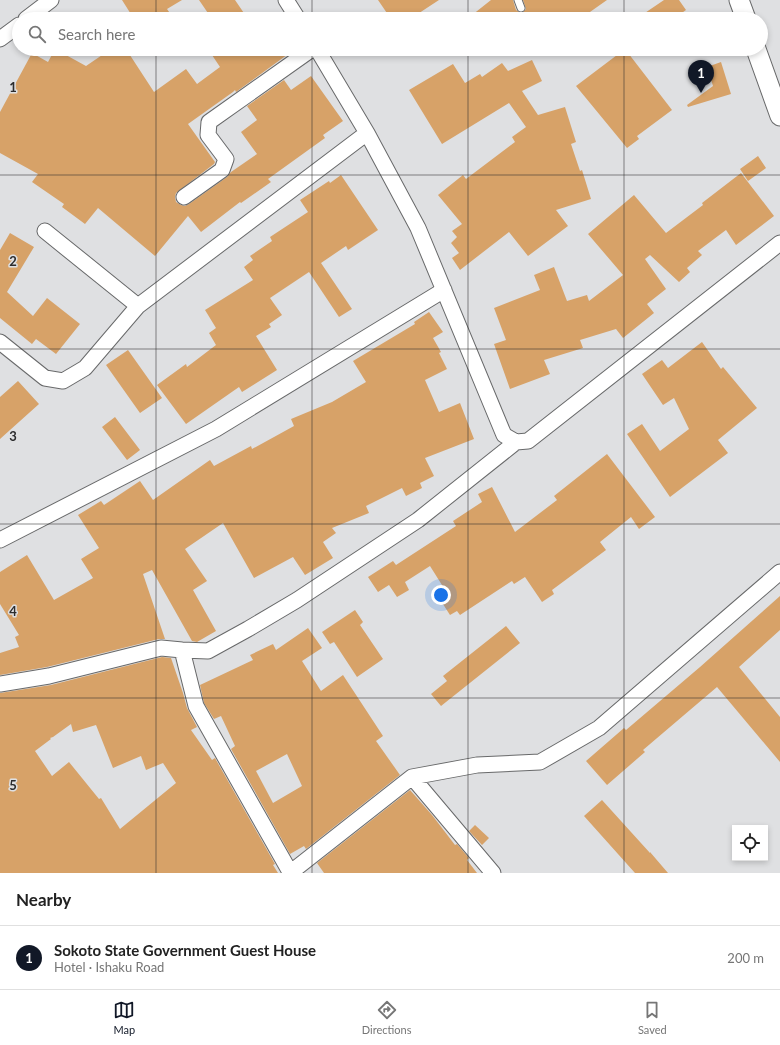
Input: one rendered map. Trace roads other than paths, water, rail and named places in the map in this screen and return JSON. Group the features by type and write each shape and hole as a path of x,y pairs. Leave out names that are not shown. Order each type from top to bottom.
{"street":[{"path":"35,12 51,0"},
{"path":"286,0 294,12"},
{"path":"739,0 743,12"},
{"path":"0,39 12,30"},
{"path":"184,197 222,170 226,159 208,135 208,122 302,56"},
{"path":"321,56 367,133 418,228 504,435 516,442"},
{"path":"759,56 780,116"},
{"path":"0,342 45,378 63,381 85,368 138,306 367,133"},
{"path":"45,231 138,306"},
{"path":"0,684 49,676 161,648 208,651 248,629 298,600 418,520 516,442 528,441 780,243"},
{"path":"0,540 216,429 444,290"},
{"path":"182,650 196,706 290,873 412,777 477,766 540,762 599,728 780,572"},
{"path":"412,777 493,873"}],"lane":[{"path":"518,0 520,8"}],"place":[{"name":"Sokoto State Government Guest House","path":"701,93"}]}
